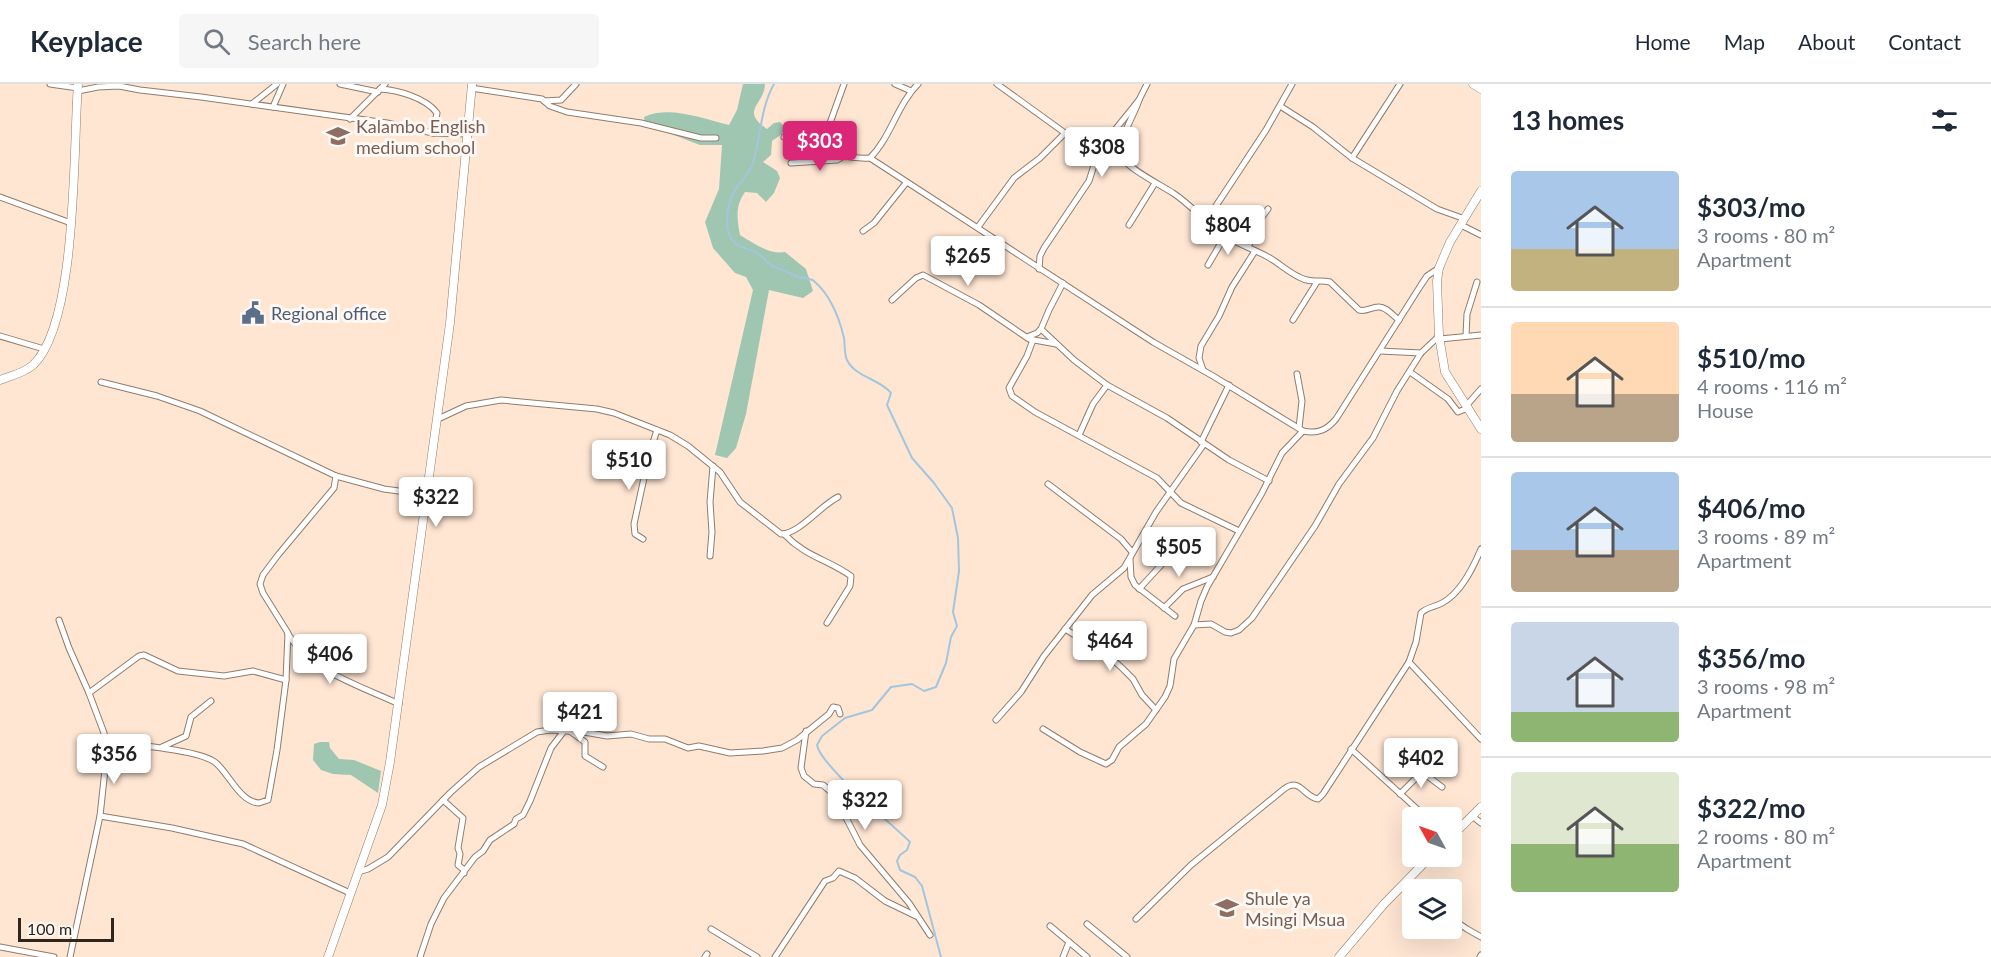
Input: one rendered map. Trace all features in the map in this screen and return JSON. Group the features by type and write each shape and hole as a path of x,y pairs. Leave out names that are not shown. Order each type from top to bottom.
{"street":[{"path":"50,84 78,88 119,86 387,123 433,133 468,134"},
{"path":"252,104 277,84"},
{"path":"273,107 283,84"},
{"path":"340,84 394,91 415,98 433,108 437,113 433,133"},
{"path":"350,119 377,89 385,84"},
{"path":"328,957 382,805 399,704 450,323 471,86 544,100 561,100 576,84"},
{"path":"821,148 844,84"},
{"path":"895,84 911,91"},
{"path":"870,158 888,135 911,91 918,84"},
{"path":"997,84 1065,132 1101,149"},
{"path":"1147,84 1122,138 1120,149 1125,161 1174,194 1225,236 1278,263 1299,278 1330,282 1363,312 1377,306 1399,320"},
{"path":"1206,221 1292,84"},
{"path":"1352,158 1400,84"},
{"path":"1473,84 1481,89"},
{"path":"0,380 24,371 33,364 44,349 53,328 63,287 71,223 78,88"},
{"path":"544,100 550,106 567,112 641,123 701,138 716,138"},
{"path":"1039,269 1040,256 1044,248 1089,181 1101,149 1139,100"},
{"path":"1280,106 1313,127 1352,158 1463,222 1481,235"},
{"path":"978,227 1014,178 1040,158 1065,132"},
{"path":"784,137 842,157"},
{"path":"790,163 842,157 870,158 1153,342 1229,385 1301,430 1312,433 1320,432 1331,425 1427,276 1439,268"},
{"path":"863,231 874,223 906,183"},
{"path":"1129,225 1155,183"},
{"path":"1481,191 1450,242 1439,268 1439,338 1445,372 1481,429"},
{"path":"0,197 71,223"},
{"path":"1248,247 1268,209"},
{"path":"1208,265 1225,236"},
{"path":"1203,370 1199,358 1201,346 1219,316 1232,287 1255,250"},
{"path":"892,300 923,274 979,305 1030,338 1056,344"},
{"path":"1293,320 1317,282"},
{"path":"1466,336 1467,314 1477,282"},
{"path":"1063,284 1041,329 1030,338 1027,356 1012,381 1009,388 1010,393 1049,421 1157,478 1176,499 1239,531"},
{"path":"1041,329 1107,385 1155,411 1228,460 1269,481"},
{"path":"1194,625 1211,624 1231,633 1239,630 1252,618 1315,526 1339,484 1373,438 1397,391 1421,353 1439,338 1481,335"},
{"path":"0,336 44,349"},
{"path":"1380,351 1421,353"},
{"path":"1410,372 1448,399 1458,412 1467,407 1481,389"},
{"path":"1043,729 1080,752 1106,764 1112,760 1119,747 1140,731 1156,710 1170,686 1174,659 1194,625 1201,602 1213,577 1269,481 1282,453 1301,430 1302,401 1297,374"},
{"path":"101,382 157,396 200,411 336,476 384,489 428,495"},
{"path":"1079,435 1093,404 1107,385"},
{"path":"996,720 1021,692 1044,656 1092,595 1124,568 1202,443 1229,385"},
{"path":"438,419 466,406 501,400 597,409 657,430 688,446 720,472 740,502 783,534 795,547 851,576 850,586 827,623"},
{"path":"643,539 635,534 634,524 649,455 657,430"},
{"path":"710,556 712,532 710,491 713,466"},
{"path":"336,476 334,488 263,575 260,584 262,593 295,646 317,664 399,704"},
{"path":"1048,484 1121,539 1131,555 1131,577 1139,589 1175,616"},
{"path":"783,534 794,531 825,504 838,497"},
{"path":"1136,918 1191,866 1290,784 1296,784 1313,798 1318,798 1323,794 1409,662 1416,642 1421,613 1449,598 1468,575 1481,549"},
{"path":"1139,589 1175,550"},
{"path":"1164,608 1183,589 1213,577"},
{"path":"59,620 89,693 106,742 108,760 102,787 100,816 70,957"},
{"path":"1065,629 1110,657 1133,679 1142,695 1156,710"},
{"path":"106,742 160,748 210,759 248,798 255,803 264,802 270,795 286,680 288,633"},
{"path":"89,693 139,656 144,655 178,671 224,676 253,671 286,680"},
{"path":"1409,662 1481,739"},
{"path":"160,748 186,736 190,717 211,701"},
{"path":"358,872 388,857 479,766 519,741 543,730 584,732 607,736 638,734 649,739 665,739 688,748 699,746 730,753 782,748 797,740 829,714 833,707 838,708 840,714"},
{"path":"806,731 801,768 804,776 814,784 823,785 830,791 860,845 905,897 930,935"},
{"path":"567,732 585,742 585,756 603,766"},
{"path":"420,957 431,924 441,904 490,840 514,824 516,819 523,814 551,748 567,732"},
{"path":"1351,748 1415,807"},
{"path":"1400,794 1422,772 1442,787"},
{"path":"443,800 464,818 458,848 460,852 458,865 464,873"},
{"path":"1462,826 1481,807"},
{"path":"100,816 243,844 350,893"},
{"path":"1472,816 1481,823"},
{"path":"1409,879 1420,867"},
{"path":"775,957 825,881 839,871 855,878 885,901 916,916"},
{"path":"1339,957 1402,886"},
{"path":"1087,924 1127,957"},
{"path":"1462,925 1481,937"},
{"path":"1050,926 1087,957"},
{"path":"711,929 757,957"},
{"path":"1063,957 1069,942"},
{"path":"0,947 54,957"}],"green space":[{"path":"743,84 765,84 754,112 755,117 767,129 774,123 780,122 785,127 782,134 772,141 771,155 763,162 777,171 780,178 774,193 766,202 757,193 745,192 738,212 740,235 773,252 785,252 806,269 813,291 803,298 769,290 746,414 736,448 727,458 715,455 753,290 746,277 735,273 713,248 705,222 719,189 722,145 700,145 645,124 644,117 664,112 675,113 729,125 737,110"},
{"path":"329,742 330,748 339,759 354,760 381,771 378,793 351,775 333,774 321,770 313,760 314,744"}],"waterway":[{"path":"774,84 763,113 753,163 735,190 730,203 727,219 729,234 738,245 756,252 772,266 798,277 813,280 826,294 840,322 847,360 856,370 881,384 891,393 887,405 912,458 952,508 958,538 959,571 953,612 957,626 951,637 946,663 936,687 924,691 912,684 891,687 872,710 845,718 822,736 817,745 821,754 843,780 910,842 907,850 900,855 897,861 900,870 915,877 922,886 941,957"}],"place":[{"name":"Kalambo English medium school","path":"338,136"},
{"name":"Regional office","path":"253,313"},
{"name":"Shule ya Msingi Msua","path":"1227,908"}]}
